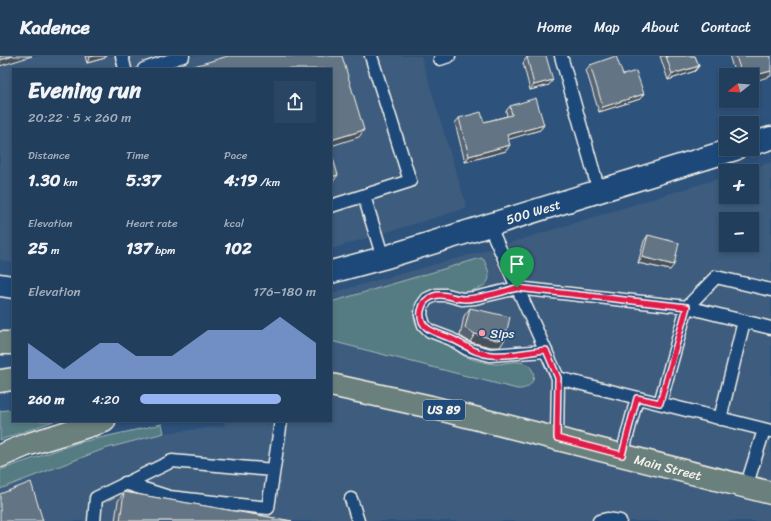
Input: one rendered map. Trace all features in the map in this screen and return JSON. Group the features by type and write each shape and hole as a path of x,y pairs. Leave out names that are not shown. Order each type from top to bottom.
{"main road":[{"path":"0,343 12,343"},
{"path":"0,381 12,379"},
{"name":"Main Street","path":"332,385 396,398 771,493"},
{"path":"0,456 26,445 101,422"}],"street":[{"path":"759,142 771,138"},
{"name":"500 West","path":"332,272 383,258 719,154"},
{"path":"0,285 12,287"}],"lane":[{"path":"122,56 126,68"},
{"path":"147,68 183,56"},
{"path":"332,206 410,181 372,56"},
{"path":"561,56 599,191"},
{"path":"364,196 383,258"},
{"path":"489,225 558,378 557,438"},
{"path":"660,403 687,307 716,277 771,290"},
{"path":"546,350 490,355 467,349 451,339 430,331 424,325 421,315 422,306 427,299 436,295 462,299 475,298 517,288 687,307 771,328"},
{"path":"720,418 744,321"},
{"path":"558,378 768,431 746,487"},
{"path":"622,455 637,398"},
{"path":"125,484 169,497 268,508 281,422"},
{"path":"94,521 96,498 172,461 273,470"},
{"path":"351,499 358,521"},
{"path":"598,521 607,519 620,521"}],"shaded area":[{"path":"0,56 421,56 467,208 332,249 332,68 12,68 12,263 0,260"},
{"path":"771,162 771,521 0,521 0,489 104,449 164,433 224,426 225,422 332,422 332,293 480,252 719,178 719,204 759,204 759,166"}],"green space":[{"path":"481,258 484,260 489,275 485,285 462,293 438,289 428,291 423,294 415,308 415,322 424,334 447,343 459,353 469,358 496,364 515,362 526,364 531,367 534,376 533,380 527,387 517,389 332,341 332,302"},
{"path":"12,409 12,422 51,422 0,440 0,411"},
{"path":"162,424 164,433 104,449 0,489 0,470 77,443"}],"building":[{"path":"0,56 13,56 0,60"},
{"path":"228,56 342,56 364,130 332,140 332,68 187,68"},
{"path":"546,56 553,80 534,85 527,57"},
{"path":"616,56 623,75 636,71 644,94 603,107 590,65"},
{"path":"666,56 695,56 699,66 672,74"},
{"path":"736,56 771,56 771,71 759,74 759,68 740,68"},
{"path":"536,98 544,125 507,135 510,145 469,156 459,118 481,112 484,122 512,115 510,106"},
{"path":"332,155 338,175 332,177"},
{"path":"648,235 679,243 674,265 642,257"},
{"path":"470,308 510,317 505,339 496,340 475,334 465,328"},
{"path":"31,482 43,521 0,521 0,494"},
{"path":"124,492 292,521 120,521"}],"place":[{"name":"Sips","path":"482,333"}],"route":[{"path":"517,288 687,307 660,403 637,398 622,455 557,438 558,378 546,350 490,355 467,349 451,339 430,331 424,325 421,315 422,306 427,299 436,295 447,295 462,299 475,298 517,288"}]}
